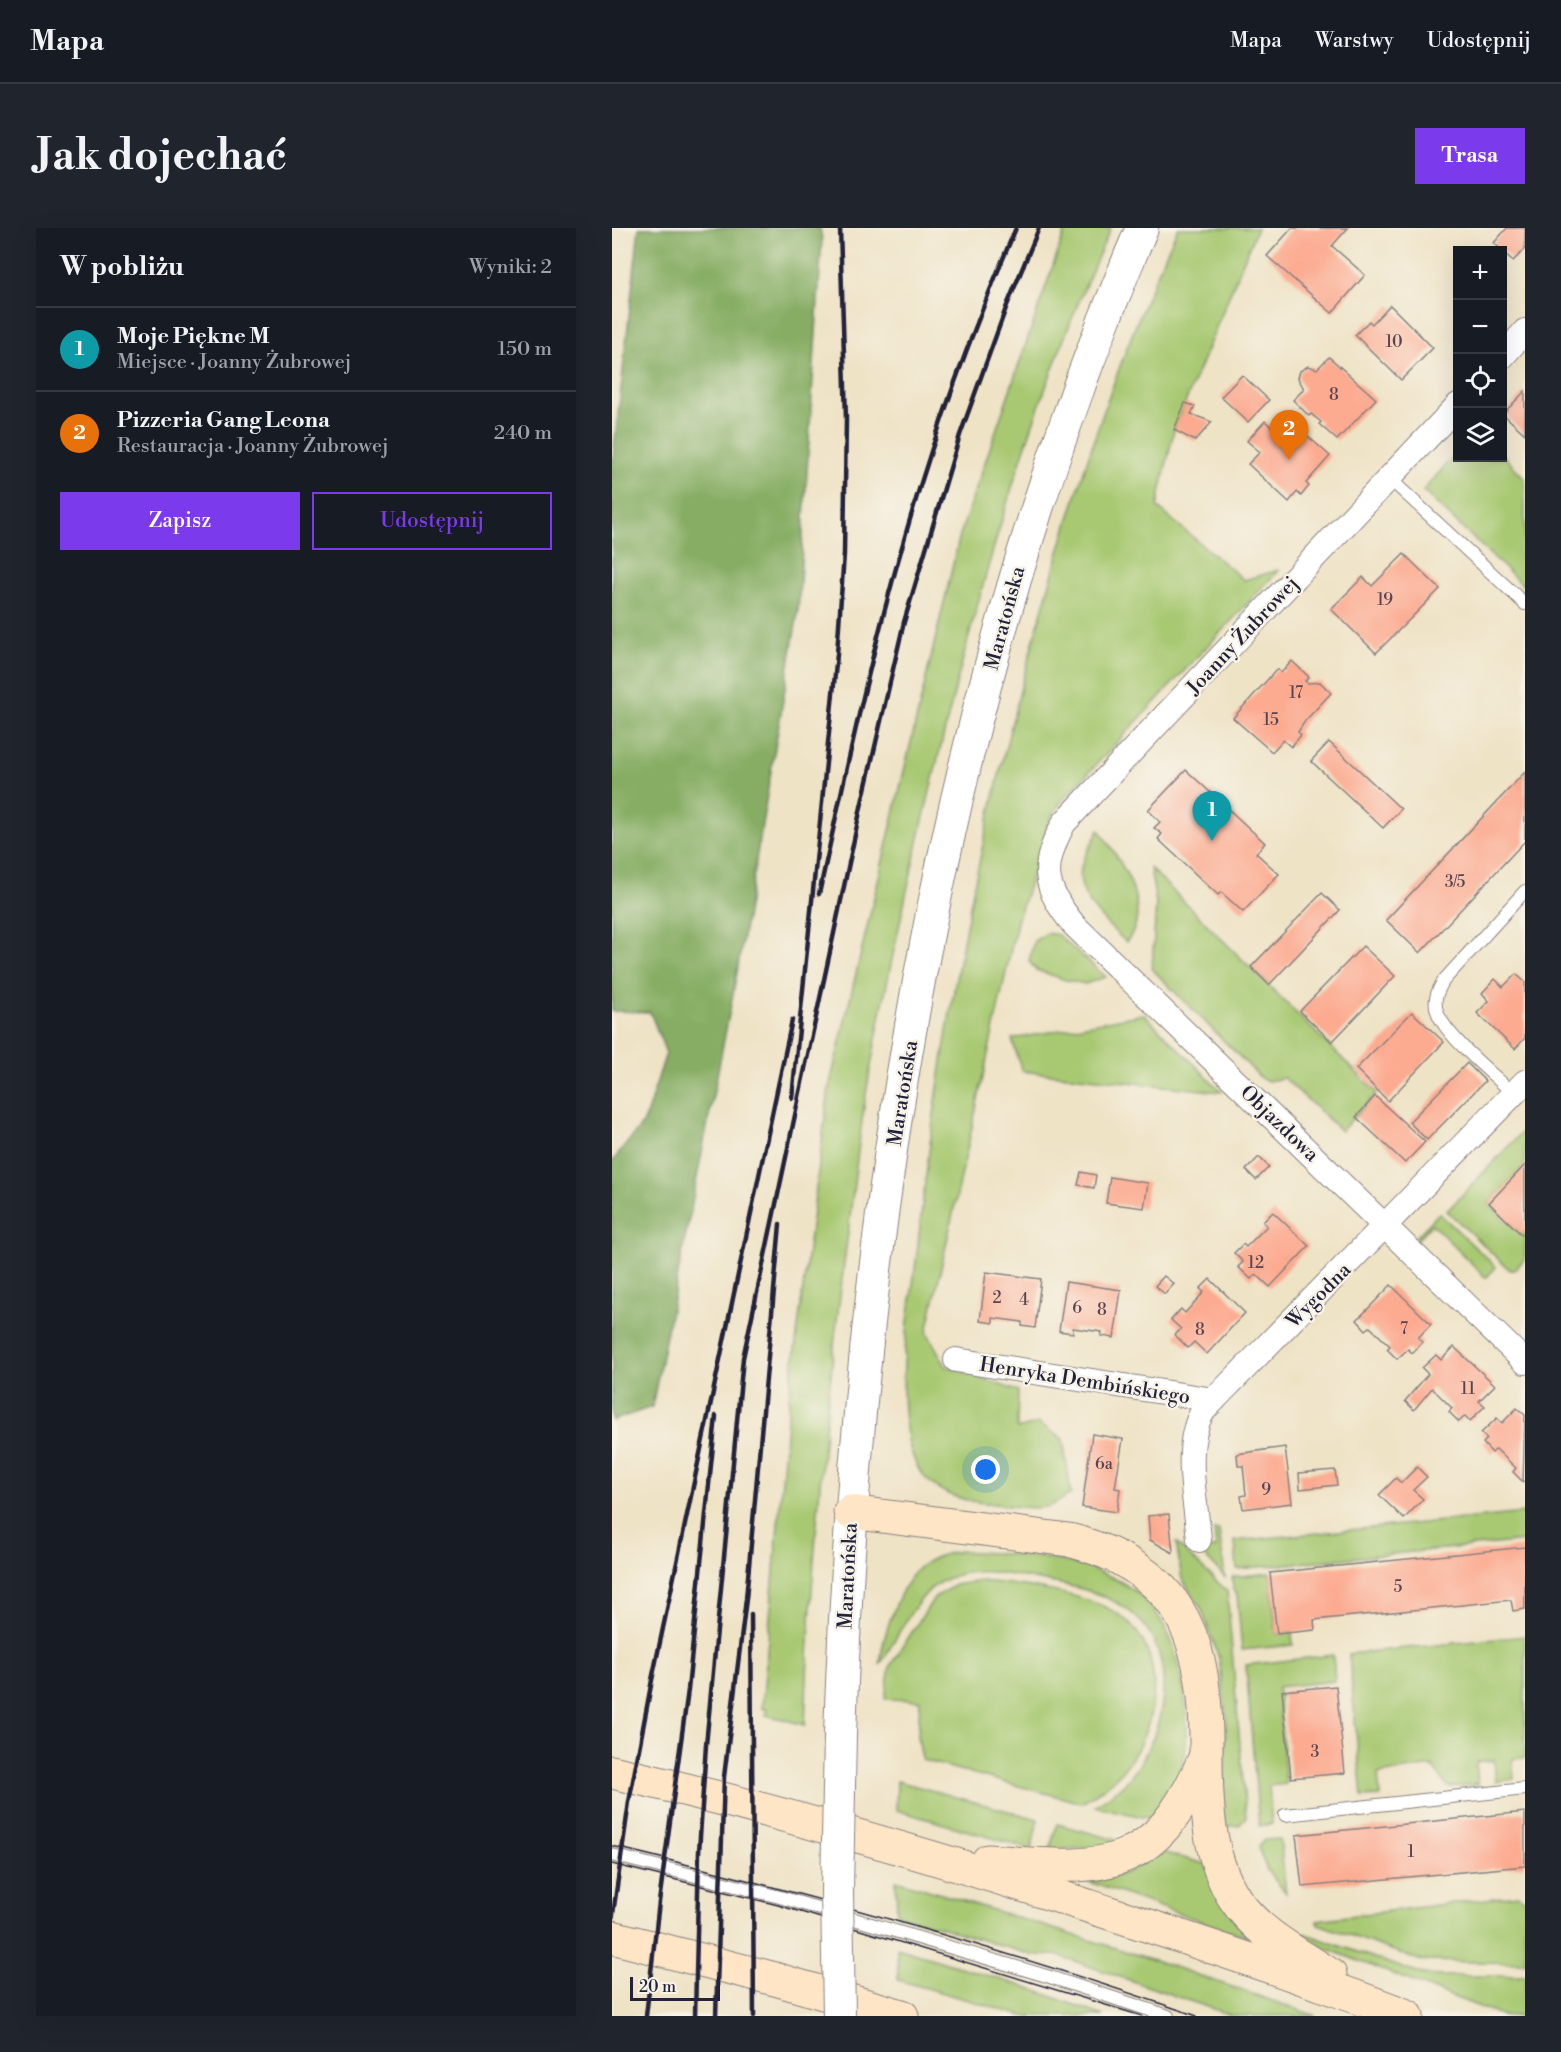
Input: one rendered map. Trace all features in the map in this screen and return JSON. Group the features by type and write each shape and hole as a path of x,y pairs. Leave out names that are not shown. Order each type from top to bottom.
{"main road":[{"path":"850,1512 1069,1540 1098,1548 1142,1570 1175,1604 1198,1657 1205,1717 1205,1759 1212,1841 1225,1880 1234,1897 1260,1927 1370,2002"},
{"path":"934,1857 1066,1867 1092,1865 1124,1855 1150,1842 1170,1823 1185,1801 1205,1759"},
{"path":"612,1772 698,1792 934,1857 1165,1930 1407,2016"},
{"path":"612,1937 775,1979 902,2016"}],"street":[{"name":"Maratońska","path":"839,2003 837,1892 840,1736 850,1512 875,1278 893,1145 936,899 970,749 1018,564 1058,441 1104,316 1142,228"},
{"path":"1505,354 1525,331"},
{"name":"Joanny Żubrowej","path":"1046,876 1053,846 1064,823 1455,408"},
{"name":"Objazdowa","path":"1046,876 1057,904 1074,926 1387,1226 1525,1362"},
{"name":"Wygodna","path":"1199,1540 1191,1450 1194,1426 1214,1400 1387,1226 1519,1088"},
{"name":"Henryka Dembińskiego","path":"956,1360 1214,1400"}],"lane":[{"path":"1390,479 1525,604"},
{"path":"1519,1088 1464,1047 1441,1020 1435,1000 1436,992 1444,980 1525,891"},
{"path":"1285,1815 1525,1789"},
{"path":"612,1855 791,1900 1050,1977 1168,2016"}],"green space":[{"path":"639,228 820,228 822,239 798,612 735,984 652,1407 612,1421 612,1162 644,1122 666,1053 650,1012 612,1011 612,467"},
{"path":"1066,228 1111,228 1059,351 996,540 944,733 912,866 867,1088 826,1418 815,1540 805,1725 766,1715 767,1710 762,1708 790,1389 829,1088 960,535"},
{"path":"1178,228 1257,228 1174,430 1157,507 1244,580 1279,570 1063,800 1051,817 1017,922 927,1332 946,1366 1018,1391 1017,1429 1039,1423 1063,1439 1071,1494 1051,1505 1038,1508 976,1502 945,1492 927,1480 920,1472 908,1439 904,1414 904,1359 938,1085 985,836 1025,671 1090,452 1139,316"},
{"path":"1453,457 1453,462 1507,462 1507,459 1525,479 1525,587 1423,491"},
{"path":"1099,830 1124,869 1136,900 1137,915 1134,929 1126,942 1093,908 1082,887 1080,876 1082,864"},
{"path":"1150,868 1377,1093 1341,1131 1284,1078 1268,1081 1262,1079 1152,969 1156,903"},
{"path":"1047,933 1058,935 1106,977 1085,984 1036,970 1029,961 1034,941"},
{"path":"1144,1014 1222,1092 1022,1071 1012,1039"},
{"path":"1525,1129 1525,1165 1489,1203 1521,1234 1525,1231 1525,1259 1514,1270 1510,1270 1447,1211"},
{"path":"1439,1213 1496,1267 1486,1278 1432,1224 1417,1240 1415,1238"},
{"path":"1525,1513 1525,1541 1237,1569 1235,1541"},
{"path":"1214,1530 1219,1530 1225,1577 1198,1549 1216,1548"},
{"path":"1176,1543 1227,1591 1246,1817 1239,1825 1224,1827 1226,1716 1219,1658 1201,1608 1182,1579"},
{"path":"960,1551 1036,1557 1092,1569 1127,1586 1139,1594 1153,1609 1164,1625 1179,1665 1186,1709 1185,1752 1181,1771 1173,1790 1155,1820 1095,1806 1124,1784 1134,1773 1149,1748 1162,1706 1161,1664 1155,1644 1144,1625 1117,1603 1093,1592 1017,1576 993,1572 959,1574 937,1584 921,1599 880,1665 884,1641 893,1612 913,1574 930,1560"},
{"path":"1270,1573 1276,1634 1292,1633 1293,1645 1242,1650 1237,1594 1233,1588 1232,1577"},
{"path":"980,1581 1054,1591 1108,1608 1121,1616 1136,1631 1146,1648 1152,1667 1154,1688 1152,1709 1146,1729 1138,1748 1122,1771 1082,1803 922,1760 918,1737 920,1700 885,1699 890,1666 934,1598 955,1585"},
{"path":"1525,1636 1525,1758 1512,1759 1514,1779 1496,1782 1494,1760 1476,1762 1478,1784 1448,1787 1432,1766 1378,1774 1380,1796 1362,1797 1349,1654"},
{"path":"1333,1655 1335,1681 1278,1687 1286,1784 1269,1786 1272,1824 1259,1826 1246,1665"},
{"path":"897,1781 1038,1819 1032,1847 1030,1849 896,1810"},
{"path":"1057,1824 1124,1842 1104,1848 1050,1849"},
{"path":"1280,1839 1286,1893 1267,1870 1258,1847 1264,1840"},
{"path":"1162,1852 1205,1864 1246,1937 1089,1882 1126,1873"},
{"path":"896,1880 1154,1960 1316,2016 1233,2016 1057,1955 1035,1956 897,1914"},
{"path":"1518,1895 1525,1900 1525,1963 1422,1961 1318,1924 1317,1920"},
{"path":"1295,1930 1417,1973 1436,1976 1525,1976 1525,2016 1503,2016 1322,1947 1294,1933"},
{"path":"897,1948 1026,1987 1104,2016 1023,2016 898,1980"}],"building":[{"path":"1292,228 1348,228 1332,246 1365,275 1332,313 1267,256"},
{"path":"1507,228 1525,228 1525,249 1513,261 1507,255 1507,246 1497,246 1494,243"},
{"path":"1390,305 1433,348 1401,380 1355,335 1369,321 1372,324"},
{"path":"1329,357 1376,399 1337,440 1319,424 1321,422 1311,414 1309,416 1293,400 1304,389 1298,378 1300,371 1308,366 1317,369"},
{"path":"1242,375 1269,400 1248,422 1221,397"},
{"path":"1525,391 1525,434 1507,418 1507,410"},
{"path":"1185,403 1195,406 1191,414 1212,422 1195,441 1174,430"},
{"path":"1265,421 1290,444 1302,431 1330,456 1306,483 1309,486 1301,496 1297,492 1289,502 1248,464 1260,452 1247,441"},
{"path":"1404,554 1440,589 1376,653 1331,609 1363,577 1372,586"},
{"path":"1292,661 1309,677 1305,681 1320,682 1331,693 1305,721 1298,732 1301,735 1291,747 1283,740 1272,752 1233,718 1277,669 1281,673"},
{"path":"1329,742 1401,809 1383,828 1311,761"},
{"path":"1186,770 1265,843 1256,853 1279,874 1243,912 1221,892 1218,895 1158,839 1162,834 1154,828 1160,822 1148,810"},
{"path":"1525,772 1525,841 1420,953 1386,920"},
{"path":"1322,893 1340,910 1269,985 1251,967"},
{"path":"1363,946 1395,976 1332,1042 1300,1011"},
{"path":"1516,974 1525,982 1525,1038 1515,1049 1477,1013 1489,1001 1482,993 1495,979 1503,987"},
{"path":"1412,1012 1444,1042 1388,1101 1356,1069"},
{"path":"1467,1063 1485,1081 1427,1140 1409,1122"},
{"path":"1375,1096 1425,1142 1405,1163 1356,1117"},
{"path":"1259,1157 1269,1167 1256,1180 1246,1170"},
{"path":"1525,1165 1525,1231 1522,1235 1489,1203"},
{"path":"1081,1172 1096,1175 1094,1188 1078,1185"},
{"path":"1110,1177 1148,1183 1144,1208 1106,1203"},
{"path":"1273,1212 1309,1246 1270,1287 1256,1274 1251,1279 1238,1267 1243,1262 1234,1253 1243,1244 1246,1247 1267,1226 1263,1222"},
{"path":"986,1272 1041,1279 1035,1328 1022,1326 1022,1322 993,1318 993,1323 980,1321"},
{"path":"1164,1276 1174,1284 1165,1294 1155,1286"},
{"path":"1210,1279 1245,1313 1207,1354 1194,1342 1188,1348 1175,1335 1181,1329 1171,1320 1181,1309 1185,1313 1204,1292 1200,1289"},
{"path":"1066,1282 1121,1290 1114,1338 1101,1336 1102,1332 1073,1328 1073,1333 1059,1331"},
{"path":"1391,1285 1431,1324 1418,1338 1423,1342 1412,1353 1408,1349 1397,1359 1387,1349 1390,1346 1370,1327 1366,1330 1357,1320"},
{"path":"1454,1347 1495,1385 1479,1401 1485,1406 1470,1421 1465,1416 1459,1422 1449,1412 1452,1408 1432,1388 1414,1410 1405,1401 1428,1374 1422,1368 1436,1355 1441,1360"},
{"path":"1517,1408 1525,1415 1523,1482 1513,1472 1516,1468 1496,1449 1492,1453 1483,1443 1487,1439 1481,1433 1497,1418 1502,1423"},
{"path":"1092,1434 1123,1439 1115,1488 1120,1489 1117,1512 1082,1507"},
{"path":"1285,1447 1292,1503 1243,1509 1241,1496 1246,1495 1243,1466 1238,1466 1237,1454"},
{"path":"1417,1467 1427,1477 1413,1490 1423,1499 1404,1519 1379,1495 1396,1478 1401,1483"},
{"path":"1335,1470 1337,1485 1300,1489 1299,1473"},
{"path":"1169,1514 1173,1553 1150,1540 1148,1516"},
{"path":"1525,1547 1525,1609 1513,1611 1511,1600 1314,1620 1315,1630 1277,1634 1270,1573"},
{"path":"1336,1686 1345,1773 1291,1778 1282,1691"},
{"path":"1525,1812 1525,1866 1302,1887 1296,1835"}],"tram line":[{"path":"612,1846 760,1883 979,1945 1197,2016"},
{"path":"612,1864 778,1905 1142,2016"}],"railway":[{"path":"792,1098 837,654 844,554 846,419 840,228"},
{"path":"819,894 869,672 916,500 955,382 1016,228"},
{"path":"695,2016 699,1852 706,1745 743,1358 861,807 904,622 960,435 1006,308 1039,228"},
{"path":"612,1921 629,1802 652,1680 792,1020"},
{"path":"716,2016 724,1777 746,1599 780,1224"},
{"path":"646,2016 688,1690 716,1416"},
{"path":"751,1614 754,2016"}],"place":[{"name":"Pizzeria Gang Leona","path":"1289,460"},
{"name":"Moje Piękne M","path":"1212,841"}]}
